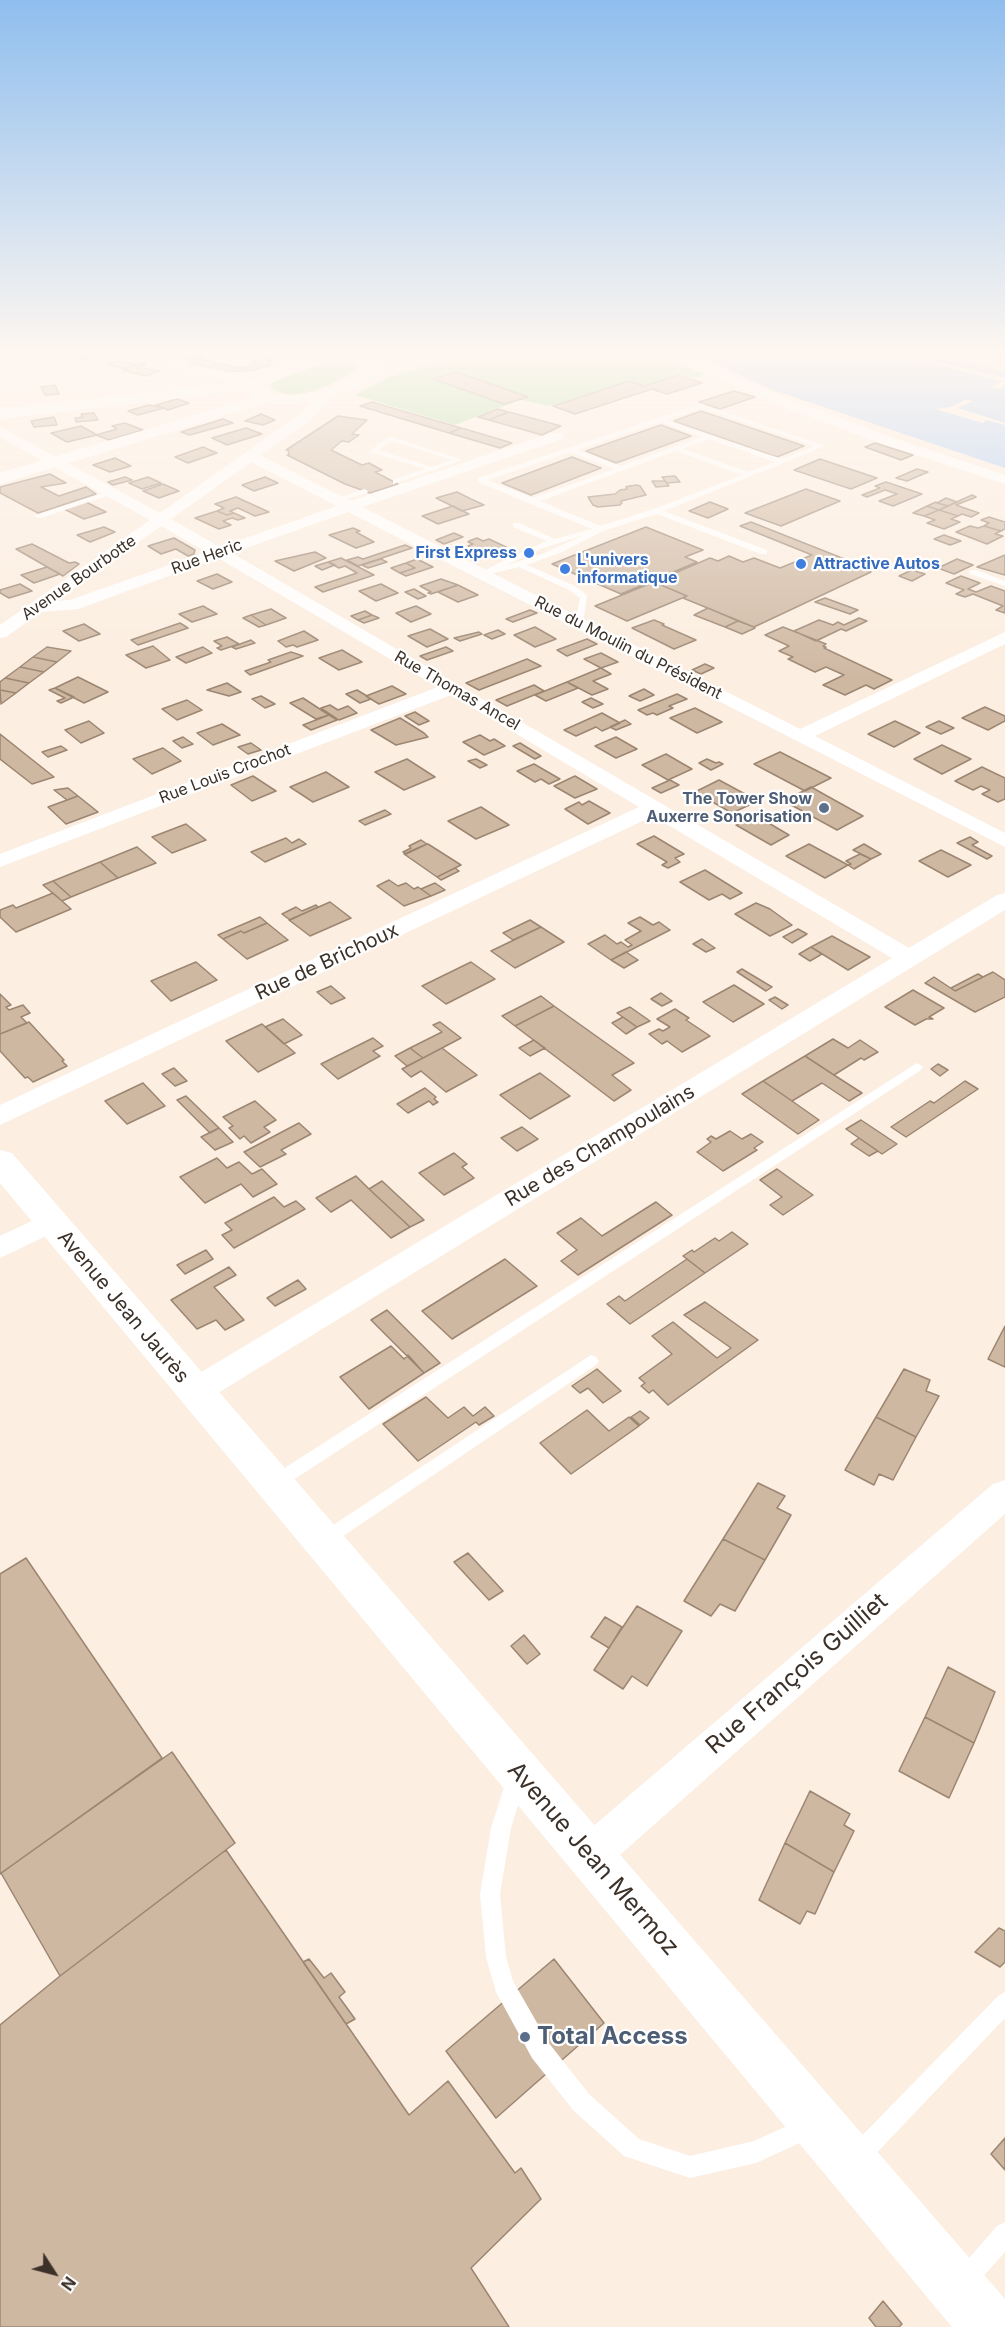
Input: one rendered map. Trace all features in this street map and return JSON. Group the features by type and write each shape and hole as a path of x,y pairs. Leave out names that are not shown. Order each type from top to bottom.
{"main road":[{"path":"0,478 54,463"},
{"name":"Avenue Jean Jaurès","path":"0,1161 195,1392"},
{"name":"Avenue Jean Mermoz","path":"195,1392 818,2121 990,2327"}],"street":[{"name":"Rue Thomas Ancel","path":"57,463 220,553 909,958"},
{"name":"Avenue Bourbotte","path":"0,633 242,463"},
{"name":"Rue du Moulin du Président","path":"264,463 1005,841"},
{"name":"Rue Heric","path":"40,607 72,605 220,553 344,503 472,463"},
{"path":"953,463 1005,480"},
{"path":"801,736 1005,637"},
{"name":"Rue Louis Crochot","path":"0,861 451,688"},
{"name":"Rue de Brichoux","path":"0,1116 653,808"},
{"name":"Rue des Champoulains","path":"195,1392 1005,900"},
{"name":"Avenue Jean Jaurès","path":"0,1248 51,1222"},
{"name":"Rue François Guilliet","path":"590,1855 1005,1494"}],"lane":[{"path":"412,463 432,469"},
{"path":"396,482 451,463"},
{"path":"533,463 481,480 600,529"},
{"path":"604,463 621,469"},
{"path":"533,501 639,463"},
{"path":"714,463 749,475"},
{"path":"485,574 510,559 554,541 657,511 780,463"},
{"path":"38,516 112,493"},
{"path":"657,511 764,552"},
{"path":"516,525 554,541"},
{"path":"485,574 521,565 578,543 600,529"},
{"path":"521,565 572,588 584,597 579,624"},
{"path":"973,572 1005,584"},
{"path":"273,1484 917,1067"},
{"path":"322,1541 591,1362"},
{"path":"519,1771 501,1828 490,1894 496,1957 503,1985 540,2050 581,2102 632,2148 690,2167 756,2152 794,2136 818,2121"},
{"path":"853,2163 1005,2003"},
{"path":"957,2288 1005,2234"}],"water":[{"path":"989,463 1005,463 1005,468"}],"building":[{"path":"101,463 124,463 131,466 110,472 93,465"},
{"path":"302,463 357,463 362,465 369,463 382,470 375,472 398,484 370,493 345,484"},
{"path":"557,463 587,463 601,468 531,495 502,483"},
{"path":"812,463 831,463 877,478 851,489 794,470"},
{"path":"917,469 928,472 907,481 896,478"},
{"path":"50,474 66,483 41,487 59,496 86,487 96,494 38,513 0,493 0,487"},
{"path":"675,476 680,482 667,483 662,477"},
{"path":"125,477 132,480 113,485 108,482"},
{"path":"148,477 161,483 142,489 129,483"},
{"path":"265,477 278,483 254,491 242,485"},
{"path":"652,481 665,481 669,486 656,487"},
{"path":"886,482 922,494 893,506 879,501 897,494 885,490 867,497 862,495 880,488 875,486"},
{"path":"163,484 179,491 159,498 143,491"},
{"path":"637,485 646,495 621,501 620,505 598,507 593,505 588,497 615,494 627,489 626,487"},
{"path":"806,489 840,501 781,526 745,513"},
{"path":"457,492 484,505 462,511 436,498"},
{"path":"972,495 976,497 956,505 979,513 971,517 962,514 958,516 939,510"},
{"path":"236,497 269,512 255,516 238,508 230,511 234,513 227,515 217,511 224,508 215,504"},
{"path":"946,498 957,502 948,506 937,503"},
{"path":"86,502 106,512 84,519 64,509"},
{"path":"710,502 728,509 708,518 689,511"},
{"path":"936,502 948,506 939,510 927,506"},
{"path":"453,506 469,514 438,524 422,516"},
{"path":"927,506 939,510 924,516 913,513"},
{"path":"939,510 958,516 951,519 960,522 944,529 927,523 935,520 924,516"},
{"path":"217,511 227,515 234,513 245,518 223,521 231,525 219,529 195,518"},
{"path":"989,517 1005,522 1005,529 1001,531 984,526 989,523 981,520"},
{"path":"751,522 847,560 844,562 871,572 754,627 683,598 687,596 654,582 710,558 718,561 729,556 743,562 754,558 780,568 812,555 740,526"},
{"path":"970,526 978,528 984,526 1001,531 995,534 1003,536 987,544 956,532"},
{"path":"104,527 115,532 90,542 77,535"},
{"path":"646,527 703,550 685,557 697,562 621,594 552,564"},
{"path":"353,528 374,542 356,548 329,535"},
{"path":"454,533 463,537 444,544 436,540"},
{"path":"944,535 961,541 950,545 934,539"},
{"path":"174,538 195,550 194,554 188,556 176,549 161,554 148,546"},
{"path":"477,538 483,541 489,539 506,547 485,554 468,546 473,544 469,541"},
{"path":"32,544 69,563 79,564 63,576 16,549"},
{"path":"405,545 412,548 358,566 347,560 358,557 363,559"},
{"path":"315,552 326,558 294,571 275,561"},
{"path":"1005,555 1005,575 977,567"},
{"path":"341,558 374,575 323,592 315,587 357,573 345,566 339,568 328,562"},
{"path":"381,559 387,562 368,568 362,565"},
{"path":"417,559 433,567 406,576 400,573 415,568 406,563"},
{"path":"957,559 973,565 954,574 938,568"},
{"path":"328,562 335,565 322,570 315,566"},
{"path":"406,563 415,568 400,573 391,568"},
{"path":"47,567 60,574 34,583 21,575"},
{"path":"912,570 925,574 912,581 899,576"},
{"path":"217,574 232,582 213,589 197,581"},
{"path":"961,576 980,583 968,589 976,592 991,586 1005,591 1005,613 996,610 1003,606 973,594 965,597 956,594 964,590 946,583"},
{"path":"441,579 458,585 431,594 420,586"},
{"path":"654,582 687,596 627,621 595,606"},
{"path":"20,584 32,591 9,598 0,593 0,590"},
{"path":"381,584 398,593 376,601 359,591"},
{"path":"458,585 478,595 458,602 438,592"},
{"path":"414,589 426,596 418,599 405,592"},
{"path":"825,598 858,610 850,614 815,602"},
{"path":"203,606 217,614 192,622 179,614"},
{"path":"416,606 431,614 411,622 396,613"},
{"path":"708,608 738,621 725,627 694,615"},
{"path":"271,609 286,618 266,625 251,615"},
{"path":"530,610 537,613 513,622 506,619"},
{"path":"365,611 372,615 358,620 351,616"},
{"path":"251,615 266,625 259,627 243,618"},
{"path":"372,615 379,618 364,623 358,620"},
{"path":"859,618 867,621 846,631 841,629 816,641 794,631 819,620 833,625 838,622 844,625"},
{"path":"654,620 696,640 674,649 632,628"},
{"path":"738,621 755,628 742,634 725,627"},
{"path":"180,623 188,628 138,645 131,640"},
{"path":"84,624 100,634 79,641 63,631"},
{"path":"535,627 556,639 535,647 514,635"},
{"path":"783,627 826,644 824,648 892,680 874,689 866,685 845,695 823,685 844,675 826,667 815,672 788,659 793,657 779,651 789,646 765,635"},
{"path":"430,629 448,639 427,647 408,636"},
{"path":"498,630 505,634 492,639 484,635"},
{"path":"304,631 318,640 297,647 293,645 286,647 278,641"},
{"path":"479,632 482,634 460,641 454,638"},
{"path":"227,637 239,644 221,650 217,648 222,646 214,641"},
{"path":"587,639 597,644 567,656 557,650"},
{"path":"251,640 255,643 236,649 232,647"},
{"path":"153,646 170,660 146,668 126,655"},
{"path":"47,647 71,651 57,662 33,657"},
{"path":"203,647 212,653 186,663 176,657"},
{"path":"446,647 453,651 427,660 420,656"},
{"path":"342,650 362,662 339,670 319,658"},
{"path":"291,652 303,656 250,675 245,671 271,662 268,660"},
{"path":"601,653 618,662 601,668 584,659"},
{"path":"33,657 57,662 44,672 20,667"},
{"path":"527,659 541,666 479,690 466,683"},
{"path":"705,664 714,668 701,674 692,670"},
{"path":"20,667 44,672 29,683 5,678"},
{"path":"601,668 611,674 593,681 608,689 592,695 567,682"},
{"path":"78,677 108,692 84,703 55,688"},
{"path":"5,678 29,683 16,693 0,690 0,682"},
{"path":"567,682 578,688 546,701 535,695"},
{"path":"227,683 241,692 229,696 207,690"},
{"path":"534,685 544,691 507,706 496,700"},
{"path":"392,686 406,694 379,704 366,696"},
{"path":"55,688 74,697 61,703 57,701 65,698 49,690"},
{"path":"644,689 654,695 640,701 629,696"},
{"path":"0,690 16,693 1,704"},
{"path":"357,690 371,699 360,703 346,694"},
{"path":"677,694 687,699 669,706 673,708 657,715 653,713 647,715 638,710"},
{"path":"261,696 275,704 265,708 252,699"},
{"path":"303,698 329,715 316,719 290,703"},
{"path":"591,698 603,704 593,708 582,702"},
{"path":"187,700 202,710 177,720 162,709"},
{"path":"330,705 338,710 348,706 357,713 339,720 321,708"},
{"path":"985,707 1005,716 1005,721 988,730 962,718"},
{"path":"695,708 722,722 697,733 670,718"},
{"path":"415,712 429,721 419,725 405,716"},
{"path":"602,713 620,723 602,731 596,727 576,736 564,730"},
{"path":"329,715 337,720 311,730 303,725"},
{"path":"400,718 428,737 396,745 371,730"},
{"path":"625,720 631,724 616,730 610,727"},
{"path":"89,721 104,733 81,743 65,730"},
{"path":"895,721 920,733 894,747 868,734"},
{"path":"939,721 954,728 941,734 926,727"},
{"path":"222,724 240,735 213,745 197,733"},
{"path":"0,734 54,777 32,784 0,759"},
{"path":"480,735 490,741 494,739 505,746 484,755 463,742"},
{"path":"183,737 193,744 182,748 173,741"},
{"path":"616,737 637,749 616,758 595,746"},
{"path":"251,743 261,750 248,754 238,747"},
{"path":"520,743 541,756 535,759 513,746"},
{"path":"942,745 971,759 942,774 914,759"},
{"path":"61,746 67,750 48,757 42,752"},
{"path":"163,748 181,761 152,774 133,759"},
{"path":"780,752 831,778 805,791 754,764"},
{"path":"666,754 692,769 668,780 642,765"},
{"path":"407,759 435,777 404,790 375,772"},
{"path":"476,759 487,765 480,768 468,761"},
{"path":"707,759 723,764 711,770 699,763"},
{"path":"534,764 560,779 549,784 541,779 535,782 517,771"},
{"path":"982,767 1005,778 1005,799 998,802 982,794 990,790 981,786 973,790 955,781"},
{"path":"326,772 349,787 313,802 290,787"},
{"path":"253,776 276,791 252,801 231,785"},
{"path":"575,776 597,789 575,798 554,786"},
{"path":"670,780 679,785 661,793 652,788"},
{"path":"719,780 758,801 732,813 695,792"},
{"name":"The Tower Show Auxerre Sonorisation","path":"811,787 863,816 837,830 784,801"},
{"path":"68,788 78,796 67,800 54,790"},
{"path":"78,796 98,812 66,824 48,807"},
{"path":"589,801 610,813 588,824 565,809 579,802 582,805"},
{"path":"481,807 509,825 476,839 448,821"},
{"path":"385,810 391,814 365,825 359,821"},
{"path":"755,815 789,835 771,845 736,825"},
{"path":"186,824 206,840 172,853 152,837"},
{"path":"654,836 684,854 675,858 680,862 668,868 662,865 667,862 637,844"},
{"path":"970,837 978,842 972,845 992,856 987,859 957,843"},
{"path":"286,838 292,843 299,839 306,844 265,862 251,852"},
{"path":"421,840 427,844 406,854 403,852 411,848 409,846"},
{"path":"428,844 461,865 437,877 404,854"},
{"path":"809,844 848,865 825,878 786,856"},
{"path":"864,844 881,854 871,859 853,850"},
{"path":"137,847 156,863 118,878 100,862"},
{"path":"941,850 971,865 948,877 919,861"},
{"path":"860,854 871,859 854,869 848,865 851,864 846,861"},
{"path":"100,862 118,878 71,897 53,881"},
{"path":"455,868 459,871 441,880 437,877"},
{"path":"705,870 742,893 730,899 722,894 709,900 680,882"},
{"path":"389,880 398,886 406,883 414,889 418,887 431,896 404,906 377,886"},
{"path":"53,881 71,897 62,901 43,885"},
{"path":"435,883 445,890 431,896 421,889"},
{"path":"53,893 71,909 16,932 0,917 0,910 13,905 16,908"},
{"path":"330,902 351,918 310,936 289,920"},
{"path":"756,903 770,909 792,925 770,936 735,914"},
{"path":"316,905 318,907 290,920 282,914 296,907 302,911"},
{"path":"260,917 267,923 223,939 218,935"},
{"path":"640,917 653,925 659,922 670,930 611,960 588,944 605,935 617,944 621,942 628,947 632,945 625,940 641,931 628,923"},
{"path":"530,920 541,927 513,940 503,933"},
{"path":"267,923 288,940 247,959 223,939 241,931 244,933"},
{"path":"541,927 564,942 515,968 491,951"},
{"path":"798,929 807,934 792,943 783,937"},
{"path":"832,936 870,957 848,970 811,947"},
{"path":"702,939 715,948 706,952 693,944"},
{"path":"811,947 822,954 810,961 799,954"},
{"path":"626,952 638,960 624,968 611,960"},
{"path":"196,962 217,980 171,1001 151,981"},
{"path":"471,962 495,979 446,1004 422,986"},
{"path":"742,969 772,987 766,991 737,972"},
{"path":"993,972 1005,980 1005,997 975,1012 925,983 934,977 955,991"},
{"path":"978,974 983,977 955,991 951,988"},
{"path":"734,985 764,1004 733,1022 703,1002"},
{"path":"331,986 345,998 331,1004 317,992"},
{"path":"913,990 944,1008 929,1017 933,1019 926,1019 915,1025 885,1007"},
{"path":"661,993 672,1001 662,1006 651,999"},
{"path":"0,994 11,1005 6,1007 9,1010 23,1005 30,1013 21,1017 27,1023 0,1034"},
{"path":"541,996 554,1006 515,1026 502,1016"},
{"path":"775,997 788,1005 782,1009 769,1000"},
{"path":"554,1006 634,1063 612,1075 631,1090 614,1101 515,1026"},
{"path":"630,1007 650,1021 637,1027 617,1013"},
{"path":"675,1009 689,1018 686,1020 710,1036 682,1052 667,1041 662,1044 649,1034 670,1027 657,1019"},
{"path":"623,1017 637,1027 626,1034 612,1023"},
{"path":"283,1019 302,1035 284,1044 265,1027"},
{"path":"29,1022 67,1066 33,1082 28,1077 25,1078 0,1051 0,1034"},
{"path":"440,1022 461,1038 423,1058 410,1048 442,1032 433,1025"},
{"path":"262,1024 295,1053 258,1072 226,1041"},
{"path":"373,1038 383,1046 373,1051 380,1056 338,1079 321,1064"},
{"path":"833,1039 848,1048 860,1040 878,1052 864,1060 861,1058 834,1075 805,1056"},
{"path":"534,1040 545,1048 530,1056 519,1048"},
{"path":"410,1048 423,1058 407,1066 395,1056"},
{"path":"442,1048 477,1075 446,1092 421,1071 411,1077 402,1069"},
{"path":"805,1056 862,1093 849,1101 822,1083 792,1101 763,1081"},
{"path":"938,1064 948,1070 940,1076 931,1069"},
{"path":"174,1068 187,1081 175,1086 162,1074"},
{"path":"540,1073 570,1096 530,1119 500,1095"},
{"path":"763,1081 819,1120 798,1134 742,1094"},
{"path":"965,1081 978,1089 906,1137 891,1127 930,1101 934,1103"},
{"path":"143,1083 165,1106 127,1124 105,1101"},
{"path":"425,1088 436,1097 434,1099 438,1102 433,1105 429,1101 408,1113 397,1104"},
{"path":"186,1096 219,1128 210,1133 177,1100"},
{"path":"255,1101 276,1120 264,1127 270,1132 251,1143 244,1136 240,1139 229,1128 233,1126 223,1117"},
{"path":"861,1120 897,1144 882,1154 846,1129"},
{"path":"299,1123 311,1134 281,1150 286,1154 260,1167 244,1152"},
{"path":"522,1127 538,1139 517,1151 501,1138"},
{"path":"219,1128 233,1142 215,1150 201,1137"},
{"path":"730,1131 742,1139 751,1134 763,1142 754,1148 757,1150 723,1171 697,1152 711,1142 707,1139 711,1136 716,1139"},
{"path":"859,1138 878,1151 869,1156 851,1144"},
{"path":"454,1153 467,1164 462,1167 474,1178 444,1195 419,1173"},
{"path":"217,1158 227,1168 239,1162 252,1174 262,1169 277,1184 253,1197 241,1184 205,1203 180,1177"},
{"path":"777,1169 813,1195 783,1215 770,1205 782,1197 760,1180"},
{"path":"356,1176 410,1227 391,1238 351,1200 331,1212 316,1198"},
{"path":"382,1181 424,1220 410,1227 369,1189"},
{"path":"274,1197 284,1207 296,1201 305,1209 234,1248 222,1235 232,1230 225,1223"},
{"path":"656,1202 672,1215 578,1275 561,1261 577,1250 557,1233 581,1218 602,1236"},
{"path":"732,1232 748,1244 705,1273 683,1256 692,1250 694,1252 715,1238 719,1241"},
{"path":"206,1250 213,1259 185,1274 177,1265"},
{"path":"505,1259 537,1286 452,1339 422,1311"},
{"path":"687,1259 705,1273 630,1324 607,1304 619,1296 625,1301"},
{"path":"229,1267 236,1275 214,1287 244,1320 225,1330 216,1320 197,1329 171,1300"},
{"path":"298,1280 306,1289 275,1306 267,1298"},
{"path":"705,1302 758,1340 668,1405 653,1390 649,1393 641,1386 645,1383 639,1378 672,1354 652,1336 673,1322 717,1358 731,1348 684,1315"},
{"path":"387,1310 440,1363 424,1373 371,1320"},
{"path":"1005,1326 1005,1367 988,1359"},
{"path":"391,1346 404,1359 408,1355 424,1373 369,1409 340,1377"},
{"path":"597,1369 621,1391 603,1403 588,1388 580,1393 572,1386"},
{"path":"904,1369 930,1380 926,1391 939,1396 916,1437 876,1417"},
{"path":"426,1397 448,1418 464,1407 473,1416 485,1407 494,1416 479,1425 476,1422 418,1461 383,1424"},
{"path":"587,1410 609,1431 629,1417 639,1426 571,1474 540,1443"},
{"path":"640,1411 649,1418 640,1425 631,1417"},
{"path":"876,1417 916,1437 893,1480 879,1474 874,1485 845,1470"},
{"path":"758,1483 785,1496 777,1508 791,1515 765,1560 723,1539"},
{"path":"723,1539 765,1560 735,1611 720,1604 711,1616 684,1601"},
{"path":"468,1553 503,1591 489,1600 454,1562"},
{"path":"26,1558 162,1758 0,1874 0,1574"},
{"path":"637,1606 682,1631 647,1686 632,1676 623,1689 594,1670"},
{"path":"605,1617 622,1627 609,1648 591,1637"},
{"path":"524,1635 540,1654 527,1664 511,1646"},
{"path":"948,1667 995,1692 974,1743 925,1717"},
{"path":"925,1717 974,1743 949,1798 899,1771"},
{"path":"172,1752 235,1843 60,1976 1,1873"},
{"path":"810,1791 850,1814 844,1825 854,1831 834,1872 785,1843"},
{"path":"785,1843 834,1872 815,1914 807,1911 800,1924 759,1900"},
{"path":"226,1850 409,2115 448,2081 515,2173 521,2168 541,2199 471,2268 509,2327 0,2327 0,2025 60,1976"},
{"path":"999,1928 1005,1931 1005,1962 1000,1967 975,1952"},
{"path":"309,1959 324,1978 331,1973 345,1992 339,1997 355,2019 346,2024 303,1962"},
{"name":"Total Access","path":"554,1959 604,2023 496,2118 446,2051"},
{"path":"1005,2138 1005,2170 991,2154"},
{"path":"883,2301 902,2324 899,2327 876,2327 869,2318"}],"place":[{"name":"First Express","path":"529,553"},
{"name":"Attractive Autos","path":"801,564"},
{"name":"L'univers informatique","path":"565,569"},
{"name":"The Tower Show Auxerre Sonorisation","path":"824,808"},
{"name":"Total Access","path":"525,2037"}]}
